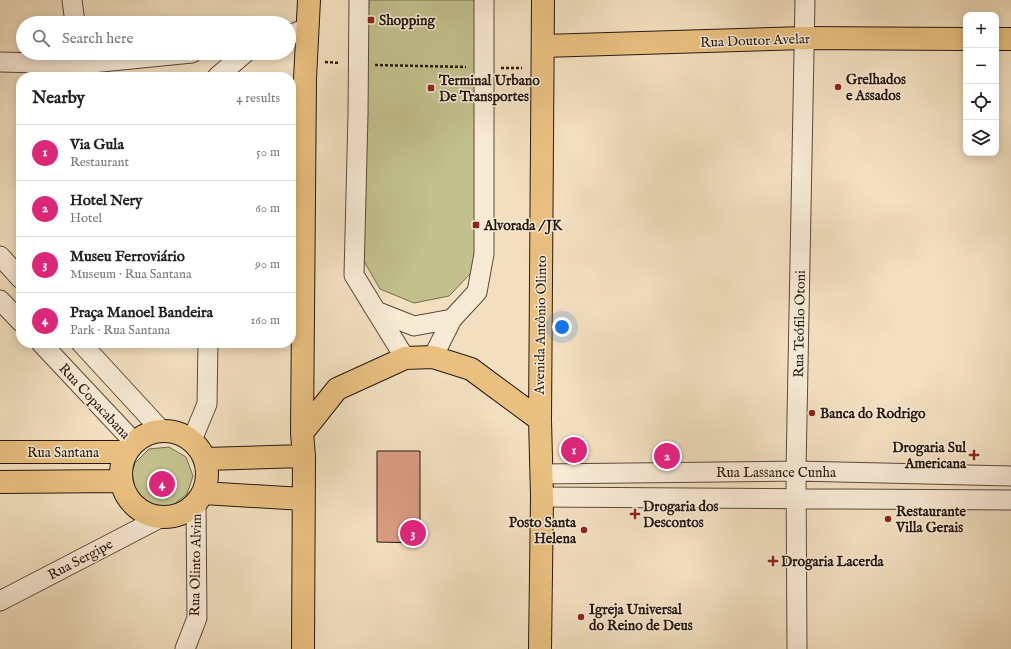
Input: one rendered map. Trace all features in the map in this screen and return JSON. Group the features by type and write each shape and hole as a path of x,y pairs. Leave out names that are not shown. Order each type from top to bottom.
{"main road":[{"path":"303,649 304,456 302,433 306,61 298,31 309,0"},
{"name":"Avenida Antônio Olinto","path":"540,649 542,498 540,420 543,0"},
{"name":"Rua Doutor Avelar","path":"543,46 805,38 963,39"},
{"path":"999,39 1011,39"},
{"path":"302,433 337,389 405,358 432,357 471,369 540,420"},
{"name":"Rua Santana","path":"0,452 130,447 147,434 162,431 173,431 192,440 200,449 205,459 208,470 207,482 200,499"},
{"path":"130,447 121,466 121,481 124,492 134,505 149,515 160,518 173,517 186,512 200,499 303,499"},
{"path":"205,459 304,456"},
{"name":"Rua Santana","path":"0,482 121,481"},
{"path":"530,649 540,627"}],"street":[{"path":"72,0 74,16"},
{"path":"359,0 354,275 405,358"},
{"path":"432,357 452,319 477,292 484,254 484,0"},
{"name":"Rua Teófilo Otoni","path":"797,649 796,471 805,0"},
{"path":"0,62 40,60"},
{"path":"223,72 237,60"},
{"path":"0,256 16,274"},
{"path":"0,300 16,317"},
{"path":"376,311 414,326 452,319"},
{"name":"Rua Copacabana","path":"45,348 130,447"},
{"name":"Rua Copacabana","path":"86,348 162,431"},
{"path":"192,440 207,404 208,348"},
{"name":"Rua Lassance Cunha","path":"542,474 796,471 1011,476"},
{"name":"Rua Lassance Cunha","path":"542,498 1011,500"},
{"name":"Rua Olinto Alvim","path":"185,649 197,618 200,499"},
{"name":"Rua Sergipe","path":"0,601 160,518"}],"path":[{"path":"306,61 484,68 543,68"}],"shaded area":[{"path":"369,0 479,0 478,237 472,272 449,296 414,303 380,289 361,256"},
{"path":"169,447 186,457 193,476 187,494 172,506 152,505 136,493 132,473 135,463 149,449"}],"building":[{"path":"377,451 420,451 420,543 377,542"}],"place":[{"name":"Shopping","path":"371,20"},
{"name":"Grelhados e Assados","path":"838,87"},
{"name":"Terminal Urbano De Transportes","path":"431,88"},
{"name":"Alvorada / JK","path":"476,225"},
{"name":"Banca do Rodrigo","path":"812,413"},
{"name":"Via Gula","path":"574,450"},
{"name":"Drogaria Sul Americana","path":"974,455"},
{"name":"Hotel Nery","path":"667,456"},
{"name":"Praça Manoel Bandeira","path":"162,484"},
{"name":"Drogaria dos Descontos","path":"635,514"},
{"name":"Restaurante Villa Gerais","path":"888,519"},
{"name":"Posto Santa Helena","path":"584,530"},
{"name":"Museu Ferroviário","path":"413,533"},
{"name":"Drogaria Lacerda","path":"773,561"},
{"name":"Igreja Universal do Reino de Deus","path":"581,617"}]}
